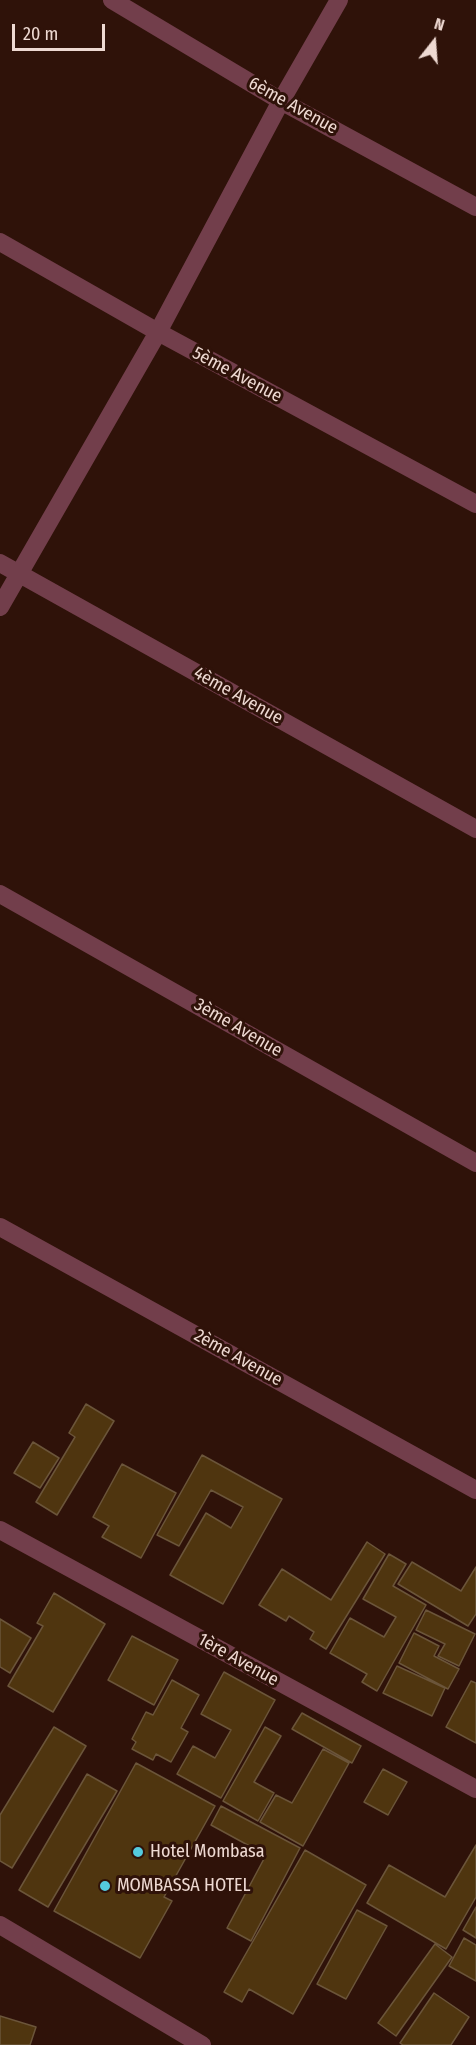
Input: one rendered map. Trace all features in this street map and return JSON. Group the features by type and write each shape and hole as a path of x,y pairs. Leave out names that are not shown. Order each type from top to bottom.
{"street":[{"name":"6ème Avenue","path":"112,0 281,101 476,207"},
{"path":"0,608 158,332 281,101 339,0"},
{"name":"5ème Avenue","path":"0,242 158,332 476,504"},
{"name":"4ème Avenue","path":"0,563 476,830"},
{"name":"3ème Avenue","path":"0,894 476,1163"},
{"name":"2ème Avenue","path":"0,1227 476,1490"},
{"name":"1ère Avenue","path":"0,1530 476,1789"},
{"path":"0,1925 202,2045"}],"building":[{"path":"86,1404 114,1421 57,1515 36,1502 75,1437 69,1433"},
{"path":"33,1442 59,1458 40,1488 14,1473"},
{"path":"202,1455 282,1499 223,1604 170,1575 206,1513 231,1528 243,1507 211,1490 179,1546 157,1535"},
{"path":"122,1464 176,1493 141,1558 102,1537 109,1526 93,1517"},
{"path":"367,1542 385,1554 326,1649 310,1639 314,1632 289,1616 286,1621 259,1605 282,1569 331,1600"},
{"path":"389,1554 406,1564 393,1586 426,1605 377,1691 362,1682 367,1674 330,1653 350,1618 384,1637 396,1617 363,1599"},
{"path":"412,1562 461,1591 476,1567 476,1614 468,1626 398,1584"},
{"path":"54,1593 105,1624 53,1712 8,1686 43,1626 37,1623"},
{"path":"426,1610 475,1634 459,1666 438,1656 445,1644 416,1630"},
{"path":"0,1619 31,1638 10,1673 0,1667"},
{"path":"414,1633 439,1646 434,1656 459,1669 448,1689 399,1663"},
{"path":"132,1636 178,1660 154,1705 108,1680"},
{"path":"397,1666 445,1688 432,1716 383,1693"},
{"path":"224,1672 275,1700 221,1798 177,1774 193,1746 215,1758 231,1730 201,1714"},
{"path":"172,1680 199,1695 181,1728 188,1732 171,1762 156,1754 153,1760 132,1749 136,1742 132,1739 146,1712 153,1715"},
{"path":"471,1681 476,1683 476,1743 446,1727"},
{"path":"302,1713 361,1746 352,1763 292,1729"},
{"path":"54,1727 86,1746 12,1868 0,1861 0,1815"},
{"path":"265,1727 281,1736 254,1782 274,1793 258,1821 223,1801"},
{"path":"323,1749 349,1763 303,1846 260,1822 276,1795 292,1803"},
{"name":"Hotel Mombasa","path":"136,1763 215,1806 164,1897 172,1901 140,1958 54,1911"},
{"path":"383,1769 407,1782 388,1815 364,1802"},
{"path":"87,1774 117,1791 48,1907 19,1890"},
{"path":"221,1806 300,1848 251,1941 227,1928 266,1855 211,1825"},
{"path":"476,1845 476,1897 446,1949 367,1903 389,1865 445,1897"},
{"path":"305,1850 366,1885 293,2014 249,1989 242,2002 224,1992"},
{"path":"476,1907 476,1938 463,1930"},
{"path":"357,1910 387,1926 346,1999 317,1984"},
{"path":"464,1938 476,1945 476,1981 449,1966"},
{"path":"435,1944 452,1957 396,2036 378,2023"},
{"path":"434,1993 469,2017 451,2045 403,2045 400,2043"},
{"path":"0,2016 36,2027 30,2045 0,2045"}],"place":[{"name":"Hotel Mombasa","path":"138,1852"},
{"name":"MOMBASSA HOTEL","path":"105,1886"}]}
